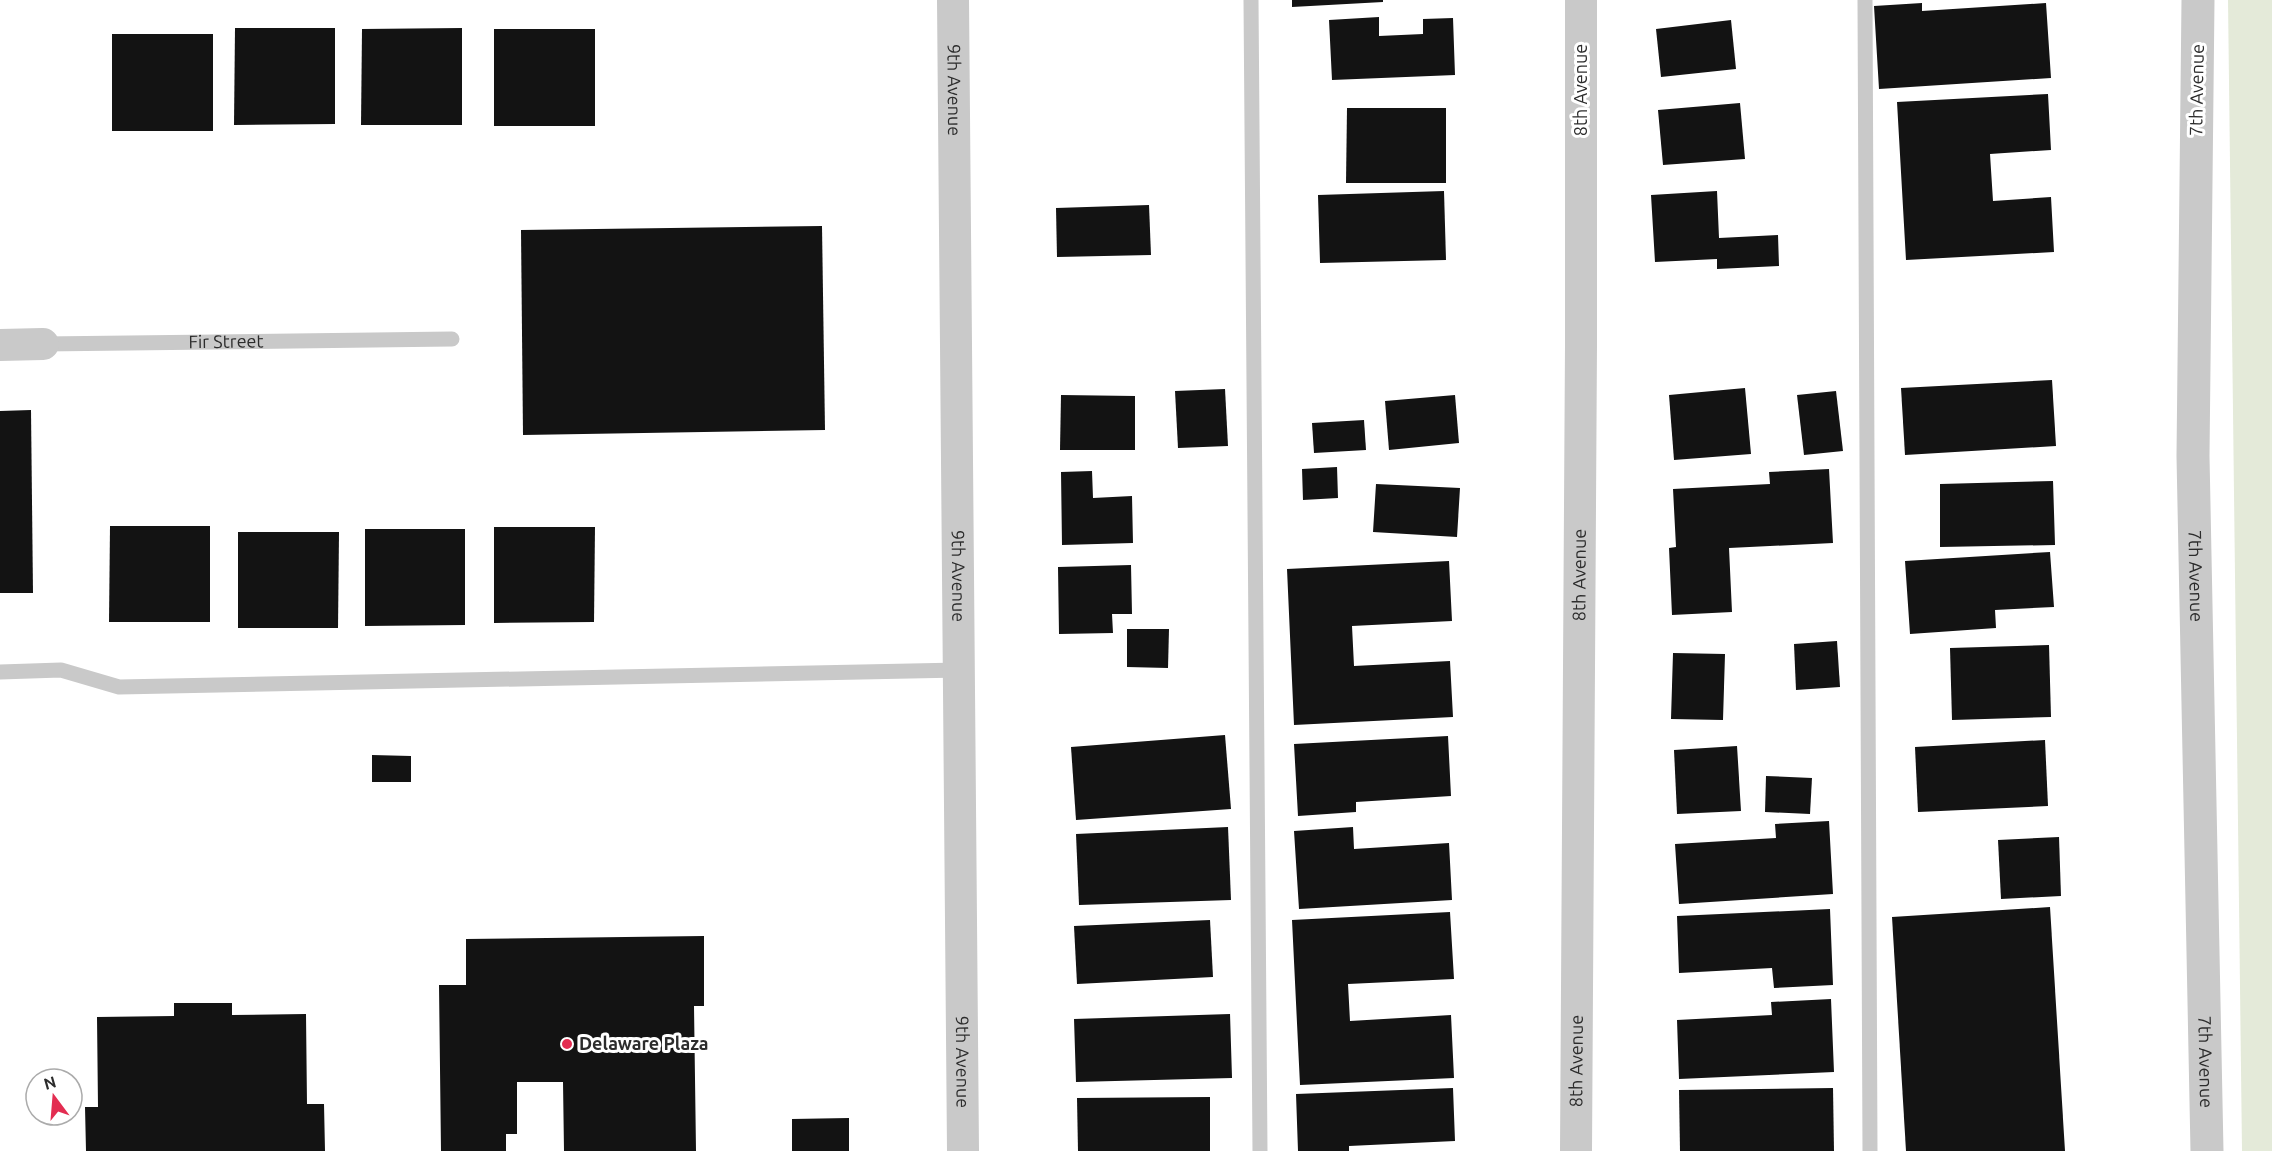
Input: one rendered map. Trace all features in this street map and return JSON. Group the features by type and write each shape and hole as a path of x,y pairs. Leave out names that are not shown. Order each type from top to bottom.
{"street":[{"name":"9th Avenue","path":"953,0 963,1151"},
{"name":"8th Avenue","path":"1576,1151 1581,0"},
{"name":"7th Avenue","path":"2198,0 2193,456 2207,1151"},
{"name":"Fir Street","path":"0,345 42,344"}],"lane":[{"path":"1251,0 1260,1151"},
{"path":"1865,0 1870,1151"},
{"name":"Fir Street","path":"42,344 452,339"},
{"path":"0,672 61,670 119,687 960,670"}],"green space":[{"path":"2228,0 2272,0 2272,1151 2242,1151"}],"building":[{"path":"1292,0 1383,0 1383,2 1292,7"},
{"path":"1922,3 1922,11 2046,3 2051,78 1879,89 1874,6"},
{"path":"1379,17 1379,36 1423,34 1423,19 1453,18 1455,75 1332,80 1329,20"},
{"path":"1731,20 1736,69 1661,77 1656,29"},
{"path":"235,28 335,28 335,124 234,125"},
{"path":"462,28 462,125 361,125 362,29"},
{"path":"494,29 595,29 595,126 494,126"},
{"path":"112,34 213,34 213,131 112,131"},
{"path":"2048,94 2051,150 1990,154 1993,201 2051,197 2054,252 1906,260 1897,102"},
{"path":"1740,103 1745,159 1663,165 1658,110"},
{"path":"1347,108 1446,108 1446,183 1346,183"},
{"path":"1444,191 1446,260 1320,263 1318,195"},
{"path":"1717,191 1719,238 1778,235 1779,266 1717,269 1717,259 1655,262 1651,195"},
{"path":"1149,205 1151,255 1057,257 1056,208"},
{"path":"822,226 825,430 523,435 521,230"},
{"path":"2052,380 2056,446 1905,455 1901,388"},
{"path":"1745,388 1751,454 1674,460 1669,395"},
{"path":"1225,389 1228,446 1178,448 1175,391"},
{"path":"1836,391 1843,451 1804,455 1797,395"},
{"path":"1061,395 1135,396 1135,450 1060,450"},
{"path":"1455,395 1459,443 1389,450 1385,401"},
{"path":"31,410 33,593 0,593 0,411"},
{"path":"1364,420 1366,450 1314,453 1312,423"},
{"path":"1337,467 1338,498 1303,500 1302,469"},
{"path":"1829,469 1833,543 1729,548 1732,612 1672,615 1669,548 1676,547 1673,489 1770,484 1769,472"},
{"path":"1092,471 1093,498 1132,496 1133,543 1062,545 1061,472"},
{"path":"2053,481 2055,545 1940,547 1940,484"},
{"path":"1376,484 1460,488 1457,537 1373,532"},
{"path":"110,526 210,526 210,622 109,622"},
{"path":"494,527 595,527 594,622 494,623"},
{"path":"365,529 465,529 465,625 365,626"},
{"path":"238,532 339,532 338,628 238,628"},
{"path":"2050,552 2054,607 1995,610 1996,628 1910,634 1905,561"},
{"path":"1449,561 1452,621 1352,626 1354,666 1450,661 1453,717 1294,725 1287,569"},
{"path":"1131,565 1132,614 1112,614 1113,633 1059,634 1058,567"},
{"path":"1127,629 1169,629 1168,668 1127,667"},
{"path":"1837,641 1840,687 1796,690 1794,644"},
{"path":"2049,645 2051,717 1952,720 1950,648"},
{"path":"1673,653 1725,654 1723,720 1671,719"},
{"path":"1225,735 1231,809 1076,820 1071,747"},
{"path":"1448,736 1451,796 1356,802 1356,812 1298,816 1294,744"},
{"path":"2045,740 2048,806 1918,812 1915,747"},
{"path":"1737,746 1741,811 1677,814 1674,750"},
{"path":"372,755 411,756 411,782 372,782"},
{"path":"1766,776 1812,778 1810,814 1765,812"},
{"path":"1829,821 1833,894 1679,904 1675,844 1776,838 1775,824"},
{"path":"1228,827 1231,900 1079,905 1076,834"},
{"path":"1353,827 1354,849 1449,843 1452,900 1299,909 1294,831"},
{"path":"2059,837 2061,896 2001,899 1998,840"},
{"path":"2050,907 2065,1151 1906,1151 1892,917"},
{"path":"1830,909 1833,985 1774,988 1772,968 1679,973 1677,916"},
{"path":"1450,912 1454,979 1348,984 1350,1021 1451,1015 1454,1078 1300,1085 1292,920"},
{"path":"1210,920 1213,977 1077,984 1074,926"},
{"name":"Delaware Plaza","path":"704,936 704,1006 694,1006 696,1151 564,1151 563,1082 517,1082 517,1134 506,1134 506,1151 441,1151 439,985 466,985 466,939"},
{"path":"1831,999 1834,1072 1679,1079 1677,1020 1772,1015 1771,1002"},
{"path":"174,1003 232,1003 232,1015 306,1014 307,1104 324,1104 325,1151 86,1151 85,1107 98,1107 97,1017 174,1016"},
{"path":"1230,1014 1232,1078 1076,1082 1074,1019"},
{"path":"1453,1088 1455,1141 1349,1146 1349,1151 1298,1151 1296,1094"},
{"path":"1833,1088 1834,1151 1680,1151 1679,1090"},
{"path":"1210,1097 1210,1151 1078,1151 1077,1098"},
{"path":"849,1118 849,1151 792,1151 792,1119"}],"place":[{"name":"Delaware Plaza","path":"567,1044"}]}
